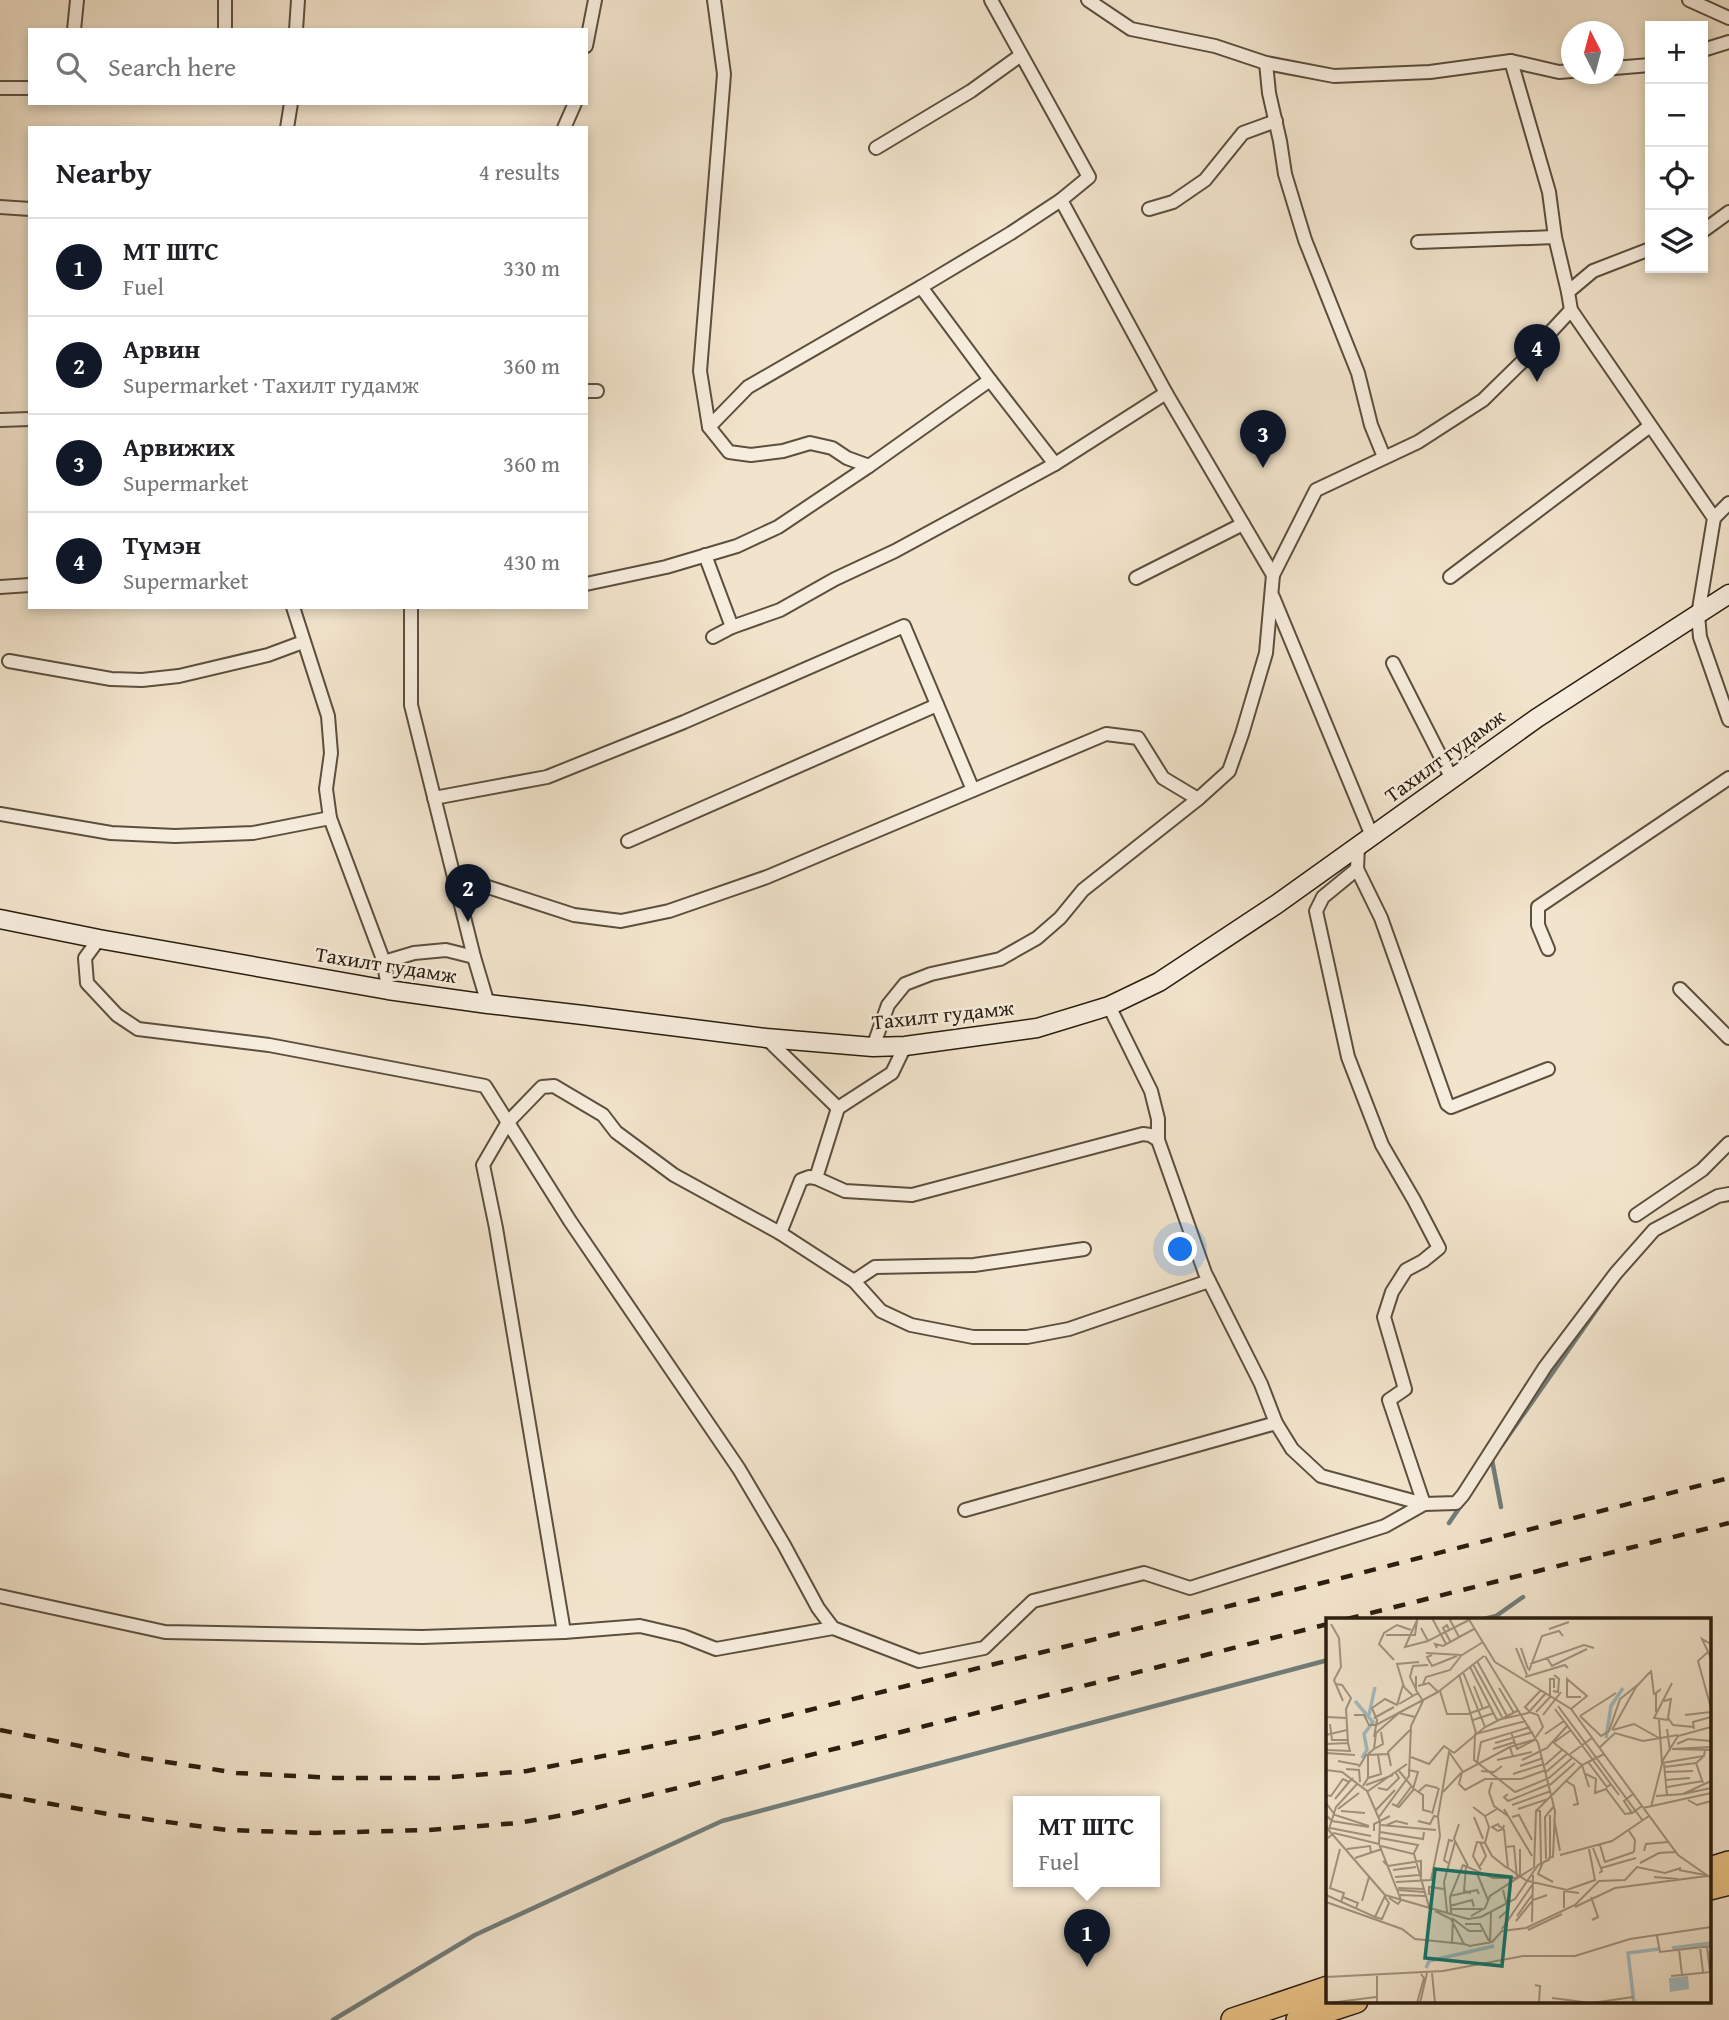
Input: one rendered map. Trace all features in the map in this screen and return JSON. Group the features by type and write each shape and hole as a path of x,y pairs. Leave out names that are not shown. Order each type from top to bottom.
{"highway":[{"path":"1712,1868 1729,1863"},
{"path":"1712,1887 1729,1883"},
{"path":"1233,2020 1326,1989"},
{"path":"1298,2020 1353,2002"}],"main road":[{"name":"Тахилт гудамж","path":"0,919 388,990 766,1038 873,1047 905,1046 1037,1028 1109,1006 1159,982 1277,904 1537,718 1729,594"}],"street":[{"path":"74,28 77,0"},
{"path":"225,0 225,28"},
{"path":"296,28 299,0"},
{"path":"588,36 595,0"},
{"path":"714,0 724,74 700,372 709,427 729,452 751,455 783,451 810,443 832,448 869,467"},
{"path":"709,427 748,387 1011,233 1061,200 1089,177 991,0"},
{"path":"1088,0 1131,29 1216,46 1266,63 1334,76 1430,72 1511,61 1561,72"},
{"path":"1097,0 1131,29"},
{"path":"1689,0 1729,18"},
{"path":"1708,48 1729,41"},
{"path":"876,148 971,91 1021,55"},
{"path":"1511,61 1549,192 1555,237 1571,310 1714,518"},
{"path":"1266,63 1285,174 1305,240 1358,373 1371,425 1384,457"},
{"path":"1624,67 1645,65"},
{"path":"0,88 28,88"},
{"path":"287,126 291,105"},
{"path":"565,126 574,105"},
{"path":"1149,209 1173,202 1205,180 1243,133 1276,121"},
{"path":"1061,200 1166,393 1273,575"},
{"path":"0,207 28,209"},
{"path":"1708,227 1729,212"},
{"path":"1418,242 1555,237"},
{"path":"1568,292 1593,271 1645,251"},
{"path":"921,286 1055,464"},
{"path":"873,1047 888,1006 905,984 931,974 1000,959 1037,937 1060,918 1083,890 1198,799 1228,771 1266,653 1273,575 1316,490 1418,442 1483,400 1571,310"},
{"path":"588,584 666,567 737,546 778,527 869,467 990,380"},
{"path":"713,637 732,627 780,610 835,579 895,551 1055,464 1166,393"},
{"path":"0,420 28,419"},
{"path":"1450,577 1650,426"},
{"path":"1729,503 1714,518 1698,615 1700,637 1729,720"},
{"path":"1136,578 1243,524"},
{"path":"705,555 732,627"},
{"path":"0,587 28,584"},
{"path":"1272,594 1365,841 1357,869 1323,897 1316,911 1348,1057 1382,1145 1439,1248 1406,1270 1392,1292 1384,1317 1405,1389 1389,1400 1424,1504"},
{"path":"294,609 328,716 331,753 326,789 330,818 384,962 388,990"},
{"path":"411,609 411,705 488,1004"},
{"path":"434,798 547,778 684,722 904,626 973,790"},
{"path":"9,660 111,679 142,680 179,676 268,655 303,642"},
{"path":"1393,663 1452,779"},
{"path":"628,841 937,705"},
{"path":"454,876 574,915 621,921 669,911 767,877 1106,734 1138,738 1163,778 1198,799"},
{"path":"1549,949 1538,925 1538,907 1729,778"},
{"path":"0,814 111,833 175,836 253,833 330,818"},
{"path":"1357,869 1381,918 1447,1104 1451,1107 1548,1069"},
{"path":"99,939 85,958 87,983 117,1015 138,1029 269,1045 485,1086 570,1221 739,1469 818,1608 833,1628"},
{"path":"384,962 414,953 446,950 474,957"},
{"path":"1680,989 1729,1038"},
{"path":"1109,1006 1151,1091 1158,1119 1158,1140 1209,1281 1261,1384 1276,1423 1292,1448 1321,1476 1424,1504 1455,1503 1463,1495 1545,1367 1616,1273 1654,1230 1718,1196 1729,1194"},
{"path":"766,1038 838,1108"},
{"path":"816,1178 838,1108 892,1073 905,1046"},
{"path":"564,1633 496,1228 483,1166 508,1122 542,1087 554,1086 603,1115 617,1132 674,1175 780,1233 854,1281 881,1311 911,1325 973,1337 1027,1337 1069,1329 1209,1281"},
{"path":"780,1233 801,1180 809,1177 845,1191 912,1195 1143,1134 1158,1140"},
{"path":"1636,1215 1702,1170 1729,1143"},
{"path":"854,1281 875,1267 974,1265 1084,1249"},
{"path":"965,1510 1276,1423"},
{"path":"0,1596 165,1632 422,1637 564,1633 640,1626 683,1636 716,1649 833,1628 919,1661 984,1648 1033,1601 1144,1573 1190,1588 1385,1526 1424,1504"}],"waterway":[{"path":"1502,1445 1609,1292"},
{"path":"1493,1458 1501,1507"},
{"path":"1449,1523 1462,1504"},
{"path":"1488,1618 1496,1616 1523,1597"},
{"path":"333,2020 475,1935 722,1821 1326,1661"}],"railway":[{"path":"0,1730 135,1757 237,1773 335,1778 438,1778 527,1771 704,1736 1330,1581 1729,1478"},
{"path":"1351,1618 1729,1523"},
{"path":"0,1795 108,1814 227,1830 315,1833 428,1830 518,1823 575,1813 751,1770 1326,1625"}],"place":[{"name":"Түмэн","path":"1537,382"},
{"name":"Арвижих","path":"1263,468"},
{"name":"Арвин","path":"468,922"},
{"name":"MT ШТС","path":"1087,1967"}]}
